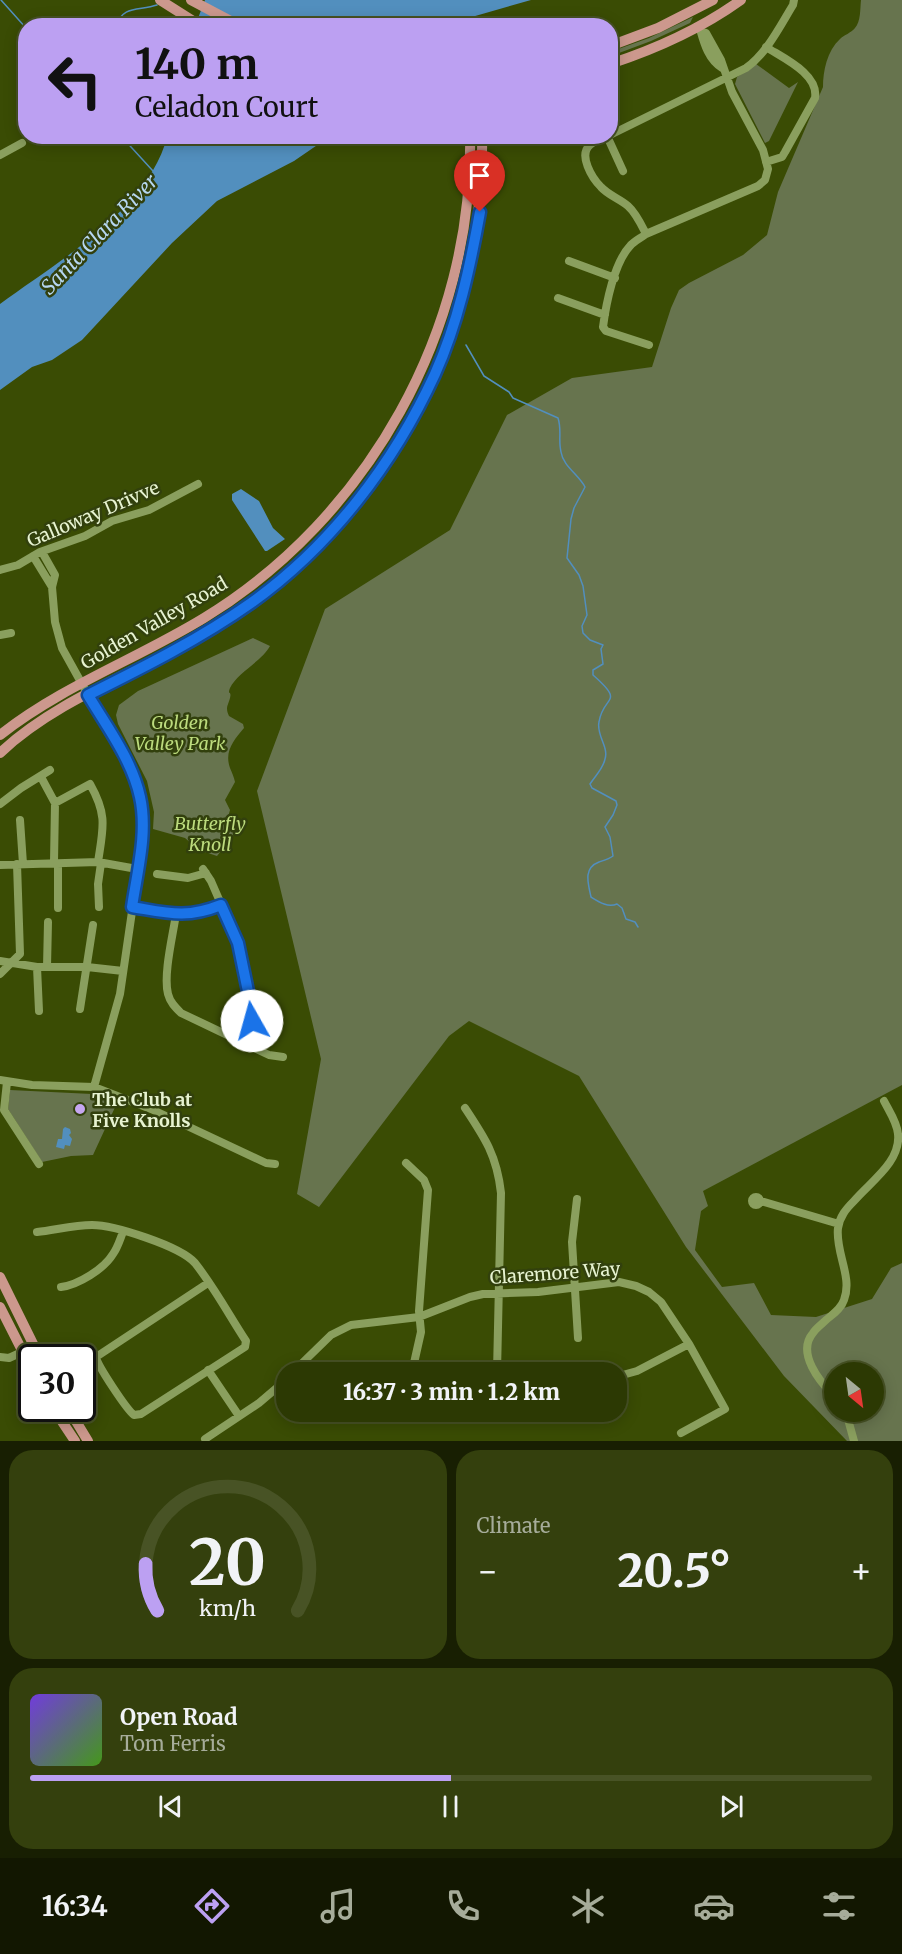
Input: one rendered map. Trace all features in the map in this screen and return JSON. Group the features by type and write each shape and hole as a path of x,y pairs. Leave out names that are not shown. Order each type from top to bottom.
{"main road":[{"path":"160,0 188,18"},
{"path":"191,0 225,18"},
{"path":"618,43 658,28 713,0"},
{"path":"700,29 698,17 723,0"},
{"path":"618,61 700,29 741,0"},
{"name":"Golden Valley Road","path":"0,735 35,709 180,632 244,591 297,546 347,491 387,435 423,367 452,283 469,189 469,144"},
{"name":"Golden Valley Road","path":"0,753 41,721 175,650 219,625 252,602 304,558 349,510 377,475 398,444 435,373 465,286 476,235 481,190 482,144"},
{"path":"469,189 473,203 471,231 476,235"},
{"path":"0,1277 33,1344"},
{"path":"0,1307 18,1344"},
{"path":"62,1422 75,1441"},
{"path":"76,1422 88,1441"}],"street":[{"path":"618,131 727,78 754,62 766,47 794,0"},
{"path":"649,345 606,331 603,327 621,260 630,246 646,234 758,186 765,180 768,169 764,150 732,92 722,68 715,64 701,38 700,29"},
{"path":"766,47 807,75 814,84 816,92 815,98 782,157 766,162"},
{"path":"0,155 20,144"},
{"path":"591,144 585,152 590,172 601,188 629,207 646,234"},
{"path":"611,144 623,171"},
{"path":"569,261 615,278"},
{"path":"558,298 605,315"},
{"name":"Galloway Drivve","path":"0,570 18,565 38,554 85,536 112,520 149,510 198,484"},
{"path":"38,554 55,575 52,587 55,622 62,648 128,763 140,797 142,836 123,971 113,1023 94,1087"},
{"path":"0,634 11,633"},
{"path":"0,804 50,770"},
{"path":"41,777 55,803 58,908"},
{"path":"55,803 90,784 100,803 103,814 98,884 99,907"},
{"path":"0,974 20,954 20,820"},
{"path":"0,865 56,862 99,863 137,869"},
{"path":"157,874 188,878 205,871 238,943 252,1021 244,1042"},
{"path":"132,907 176,914 202,913 221,905"},
{"path":"176,914 167,983 168,995 172,1004 181,1013 269,1055 283,1057"},
{"path":"48,922 48,967"},
{"path":"81,1009 93,925"},
{"path":"0,961 37,967 123,971"},
{"path":"37,967 39,1011"},
{"path":"39,1164 6,1114 4,1081 34,1085 94,1087 151,1109 266,1163 275,1164"},
{"path":"824,1386 807,1356 807,1345 811,1334 842,1307 846,1298 846,1281 838,1229 842,1215 886,1167 896,1152 898,1135 896,1123 884,1101"},
{"path":"465,1108 488,1144 499,1171 501,1193 497,1295 498,1362"},
{"path":"406,1163 424,1180 428,1190 419,1317 421,1332 414,1362"},
{"path":"577,1199 572,1242 578,1338"},
{"path":"761,1201 839,1224"},
{"path":"36,1232 91,1225 106,1226 184,1254 193,1262 208,1283 246,1341 245,1347 141,1414 134,1415 127,1410 120,1396 97,1365 96,1357 208,1283"},
{"path":"61,1287 77,1282 104,1265 117,1248 123,1232"},
{"name":"Claremore Way","path":"303,1362 339,1330 361,1322 419,1317 483,1294 538,1292 619,1282 649,1292 661,1302 689,1344 726,1409 681,1433"},
{"path":"627,1374 637,1371 689,1344"},
{"path":"0,1357 9,1358 18,1354"},
{"path":"208,1370 239,1416"},
{"path":"202,1440 259,1403 276,1389"},
{"path":"849,1422 854,1441"}],"green space":[{"path":"861,0 902,0 902,1085 703,1191 708,1206 701,1211 695,1250 722,1287 754,1283 771,1315 816,1317 872,1299 891,1268 902,1263 902,1441 847,1441 829,1422 884,1422 884,1362 824,1362 824,1417 784,1376 686,1247 579,1076 469,1021 449,1036 319,1207 297,1194 321,1059 257,791 325,609 450,530 507,415 572,378 652,367 679,290 743,255 767,235 778,192 823,87 829,55 840,39 857,25"},
{"path":"693,17 690,23 618,53 618,49 649,38"},
{"path":"756,64 789,88 798,82 769,141 765,143 735,84 737,77"},
{"name":"Golden Valley Park","path":"253,638 270,646 238,677 229,690 227,708 229,716 243,724 244,728 229,751 228,762 235,782 225,800 230,810 227,821 239,828 217,856 199,850 185,838 153,829 154,812 147,781 118,724 116,715 119,705 138,691"},
{"path":"10,1090 92,1094 117,1103 93,1155 71,1156 42,1162 8,1109"}],"water":[{"path":"205,0 531,0 468,18 198,18"},
{"name":"Santa Clara River","path":"164,144 319,144 294,161 217,201 172,243 82,340 52,360 32,367 0,390 0,304 98,232 141,188 157,163"},
{"path":"241,489 259,501 273,528 285,539 267,551 232,500 232,494"},
{"path":"65,1127 70,1129 69,1135 72,1139 70,1146 65,1145 64,1149 56,1147 58,1139 62,1139"}],"waterway":[{"path":"1,0 18,19"},
{"path":"120,18 132,10 157,5"},
{"path":"128,144 153,171"},
{"path":"466,345 484,376 509,392 513,398 558,418 562,457 585,487 571,519 567,558 579,575 583,586 587,615 582,626 583,633 590,640 603,645 601,649 603,664 593,670 593,675 610,695 599,722 605,759 590,784 592,788 616,801 617,805 605,827 610,837 613,856 594,865 589,872 588,881 591,897 607,905 617,904 622,908 626,919 635,922 638,927"}],"place":[{"name":"The Club at Five Knolls","path":"80,1109"}],"route":[{"path":"252,1021 238,943 221,905 202,913 188,915 132,907 142,836 140,797 128,763 88,695 175,650 219,625 252,602 277,583 317,546 349,510 398,444 435,373 465,286 480,212"}],"park label":[{"name":"Butterfly Knoll","path":"210,833"}]}
